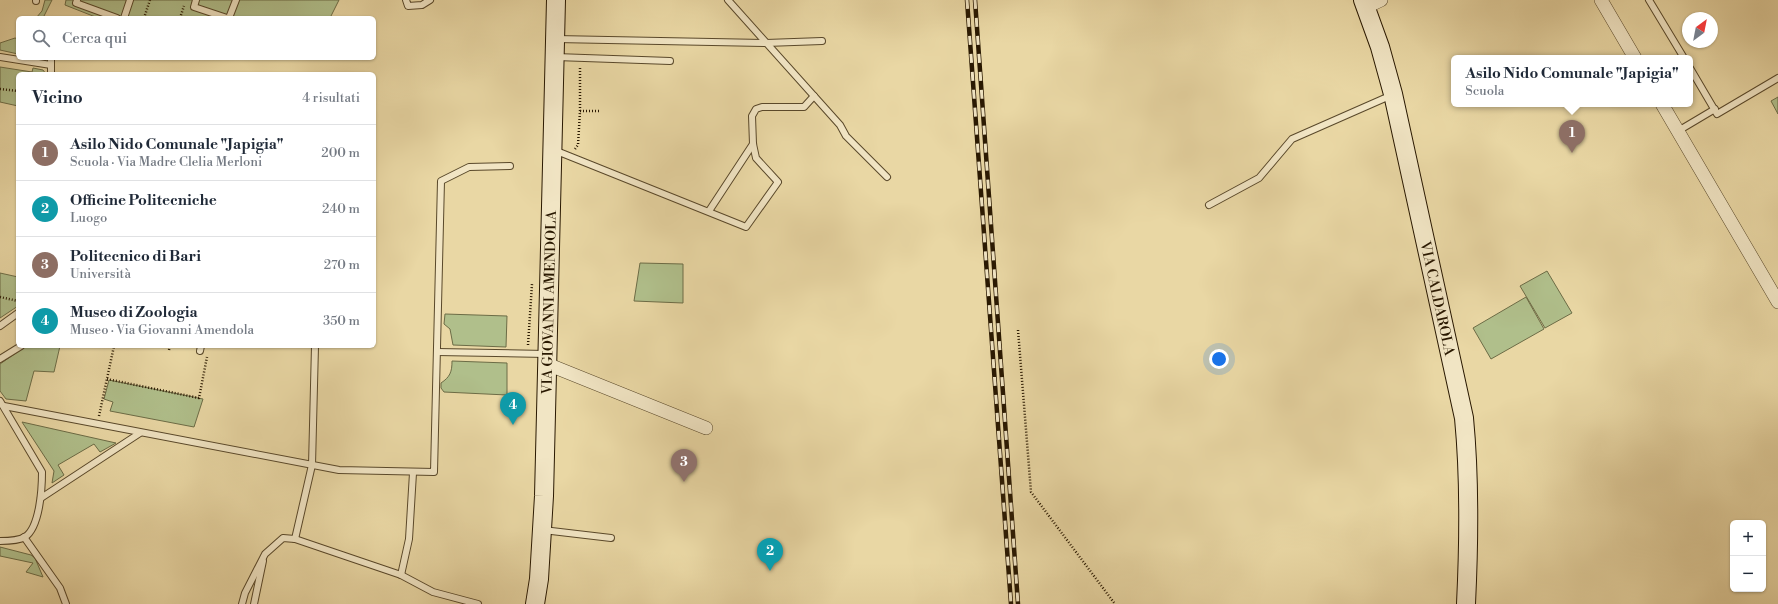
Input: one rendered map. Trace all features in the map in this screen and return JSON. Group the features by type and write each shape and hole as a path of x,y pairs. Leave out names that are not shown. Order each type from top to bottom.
{"street":[{"name":"VIA GIOVANNI AMENDOLA","path":"535,604 539,579 542,530 556,0"},
{"path":"1601,0 1633,55"},
{"name":"VIA CALDAROLA","path":"1370,2 1380,47 1393,94 1464,418 1469,462 1466,604"},
{"path":"1664,107 1778,302"},
{"path":"547,359 706,428"}],"lane":[{"path":"78,0 76,3 112,16"},
{"path":"125,16 130,0"},
{"path":"196,0 194,7 222,16"},
{"path":"229,16 236,0"},
{"path":"406,0 408,6 422,5 430,0"},
{"path":"728,0 840,125 846,136 887,177"},
{"path":"1649,0 1682,55"},
{"path":"554,39 766,43 822,41"},
{"path":"0,57 16,58"},
{"path":"554,57 670,61"},
{"path":"38,60 51,61 51,72"},
{"path":"1693,73 1717,114 1778,78"},
{"path":"1209,205 1260,178 1292,139 1393,94"},
{"path":"552,150 746,227 778,182 756,158 753,144 752,116 756,110 762,107 804,107 814,96"},
{"path":"1678,131 1715,109"},
{"path":"708,211 753,144"},
{"path":"2,404 97,425 339,470 413,473 434,472 441,181 469,167 510,166"},
{"path":"0,326 16,314"},
{"path":"0,359 18,348"},
{"path":"295,539 312,465 316,348"},
{"path":"437,352 547,359"},
{"path":"0,541 24,538 31,530 41,498 42,472 2,404"},
{"path":"41,498 140,433"},
{"path":"402,575 409,539 413,473"},
{"path":"542,530 611,538"},
{"path":"24,538 60,588 66,604"},
{"path":"242,604 244,593 265,554 283,538 295,539 402,575 433,592 478,604"},
{"path":"254,604 265,554"}],"path":[{"path":"145,16 150,0"},
{"path":"181,16 186,0"},
{"path":"0,89 16,91"},
{"path":"580,111 601,111"},
{"path":"0,297 16,301"},
{"path":"1018,330 1031,492 1115,604"},
{"path":"97,425 114,348"},
{"path":"107,378 199,398 208,355 201,350"}],"green space":[{"path":"45,0 52,0 44,16 38,16 42,11"},
{"path":"66,0 339,0 331,16 93,16 65,5"},
{"path":"16,38 16,54 0,50 0,43"},
{"path":"0,67 32,72 16,72 16,106 0,102"},
{"path":"33,68 43,70 44,72 32,72"},
{"path":"1778,97 1778,114 1771,101"},
{"path":"640,263 683,264 683,303 634,301"},
{"path":"1547,271 1572,313 1545,328 1520,286"},
{"path":"0,273 16,277 16,307 0,318"},
{"path":"1526,297 1544,329 1491,359 1473,328"},
{"path":"445,314 507,316 506,347 453,345 450,329 444,324"},
{"path":"23,348 60,348 54,372 34,371 26,401 6,399 0,391 0,364"},
{"path":"452,361 507,363 507,395 444,392 441,388 441,383 447,379 450,374"},
{"path":"109,380 203,399 194,427 110,411 113,402 104,399"},
{"path":"22,422 116,443 100,452 94,444 58,465 64,475 52,483 54,471"},
{"path":"0,547 31,555 35,558 43,577 26,572 33,563 0,556"}],"railway":[{"path":"967,0 1011,604"},
{"path":"975,0 1018,604"}],"place":[{"name":"Asilo Nido Comunale \"Japigia\"","path":"1572,153"},
{"name":"Museo di Zoologia","path":"513,425"},
{"name":"Politecnico di Bari","path":"684,482"},
{"name":"Officine Politecniche","path":"770,571"}]}
